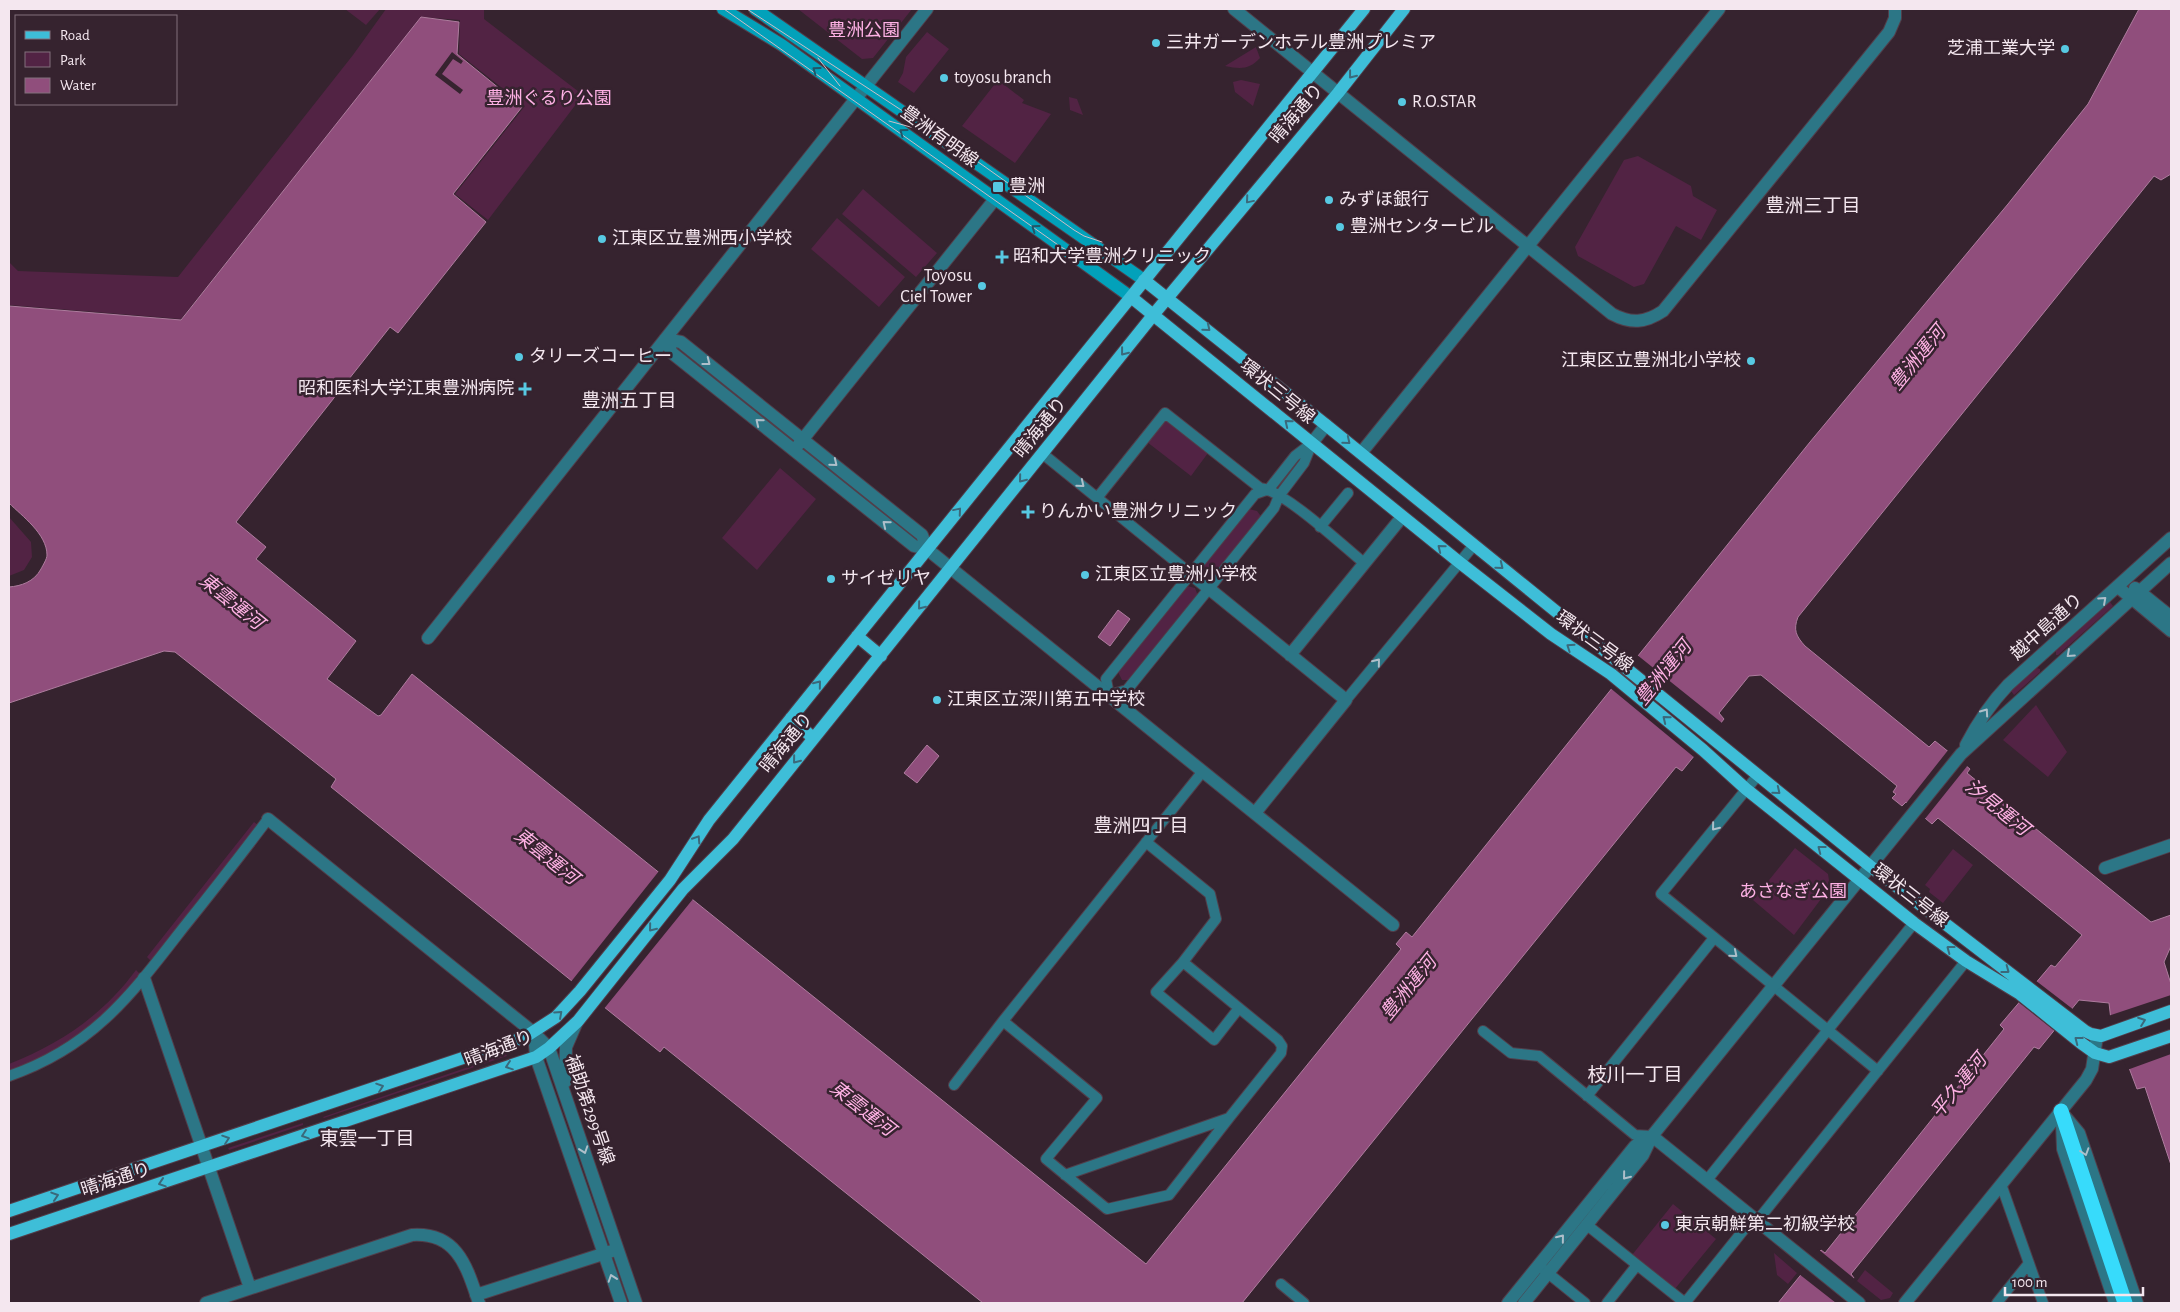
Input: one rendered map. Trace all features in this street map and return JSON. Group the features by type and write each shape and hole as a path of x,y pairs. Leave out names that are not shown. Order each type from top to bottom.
{"highway":[{"path":"2061,1111 2126,1303"}],"main road":[{"name":"豊洲有明線","path":"723,9 782,45 1131,297"},
{"name":"豊洲有明線","path":"755,9 867,85 1144,280"},
{"name":"晴海通り","path":"9,1211 202,1148 525,1037 556,1017 580,991 670,880 709,820 1364,9"},
{"name":"晴海通り","path":"9,1234 536,1057 549,1048 578,1021 683,890 733,838 1154,314 1338,93 1404,9"},
{"name":"環状三号線","path":"1144,280 1361,453 2064,1022 2096,1053"},
{"name":"環状三号線","path":"1131,297 1459,562 1551,634 1610,674 1703,750 1746,790 1914,922 1966,962 2024,990"},
{"path":"857,636 881,656"},
{"path":"791,718 813,738"},
{"path":"2097,1036 2114,1032 2171,1011"},
{"name":"環状三号線","path":"2064,1022 2097,1036"},
{"path":"2096,1053 2109,1058 2171,1036"}],"street":[{"path":"428,638 927,9"},
{"path":"1234,9 1618,317 1638,322 1651,319 1663,311 1889,32 1895,18 1895,9"},
{"path":"1361,453 1719,9"},
{"path":"794,450 995,199"},
{"path":"665,339 681,342 804,438 922,535 927,549"},
{"path":"665,339 672,354 914,546 927,549 951,568 1393,925"},
{"path":"1097,498 1165,413 1260,488 1269,489 1292,504 1364,563"},
{"path":"1109,695 1106,679 1255,494 1269,489 1295,456 1312,443 1326,425"},
{"path":"1109,695 1127,690 1209,589 1274,508 1279,496 1304,463 1312,443"},
{"path":"1043,454 1346,700"},
{"path":"1320,527 1348,493"},
{"path":"1290,654 1402,517"},
{"name":"越中島通り","path":"1961,754 1992,701 2171,538"},
{"path":"1255,813 1474,545"},
{"name":"越中島通り","path":"1652,1136 1961,754 2171,563"},
{"path":"2121,583 2136,595 2171,630"},
{"path":"2136,595 2171,617"},
{"path":"954,1085 1202,771"},
{"path":"1758,775 1661,894 1878,1071"},
{"path":"9,1076 49,1059 78,1042 113,1013 144,978 268,820 534,1032"},
{"path":"1146,842 1210,894 1216,918 1183,962 1156,992 1214,1040 1239,1008"},
{"path":"2105,868 2171,845"},
{"path":"1707,1180 1914,922"},
{"path":"1586,1096 1714,938"},
{"path":"1003,1021 1097,1098 1046,1159 1107,1209 1169,1195 1281,1053 1282,1046 1278,1040 1183,962"},
{"path":"1587,1225 1685,1303 1746,1227 1758,1220 1966,962"},
{"path":"144,978 250,1288"},
{"path":"569,1104 565,1057 568,1040 578,1021"},
{"path":"1483,1031 1511,1053 1539,1056 1635,1135 1652,1136 1859,1303"},
{"name":"補助第299号線","path":"534,1032 549,1048 636,1303"},
{"name":"補助第299号線","path":"534,1032 536,1057 621,1303"},
{"path":"1905,1303 2086,1080 2092,1069 2096,1053 2097,1036"},
{"path":"2061,1111 2063,1149 2115,1303"},
{"path":"2061,1111 2079,1133 2137,1303"},
{"path":"1065,1175 1228,1118"},
{"path":"1508,1303 1587,1225 1643,1155 1652,1136"},
{"path":"1524,1303 1543,1269 1635,1146 1652,1136"},
{"path":"2001,1184 2043,1303"},
{"path":"206,1303 412,1234 425,1234 440,1239 456,1251 464,1261 478,1299 618,1249"},
{"path":"1996,1303 2029,1263"},
{"path":"1607,1303 1637,1265"},
{"path":"1543,1269 1585,1303"},
{"path":"1281,1284 1304,1303"}],"green space":[{"path":"345,9 380,9 366,25"},
{"name":"豊洲ぐるり公園","path":"386,9 484,9 484,19 583,95 488,220 455,194 525,106 459,54 460,20 421,17 181,319 9,305 9,262 18,271 178,277 353,55"},
{"name":"豊洲公園","path":"798,9 912,9 873,58 862,59"},
{"path":"927,32 949,49 914,93 898,82 903,73 906,57"},
{"path":"1256,47 1260,58 1252,65 1240,68 1225,66"},
{"path":"998,80 1024,100 1022,103 1051,114 1015,163 962,126"},
{"path":"1241,80 1260,84 1253,106 1235,92 1233,82"},
{"path":"1069,97 1077,99 1083,115 1070,110"},
{"path":"1638,156 1691,186 1693,196 1717,210 1701,240 1676,226 1644,284 1634,287 1578,256 1575,247 1624,160"},
{"path":"863,189 937,253 916,277 842,214"},
{"path":"837,218 905,277 879,307 811,249"},
{"path":"1167,420 1208,453 1191,476 1147,442 1164,421"},
{"path":"780,468 816,499 757,570 722,538"},
{"path":"1249,509 1257,511 1260,515 1260,521 1214,576 1206,576 1202,568"},
{"path":"9,517 31,542 32,557 24,570 9,576"},
{"path":"1187,586 1195,588 1198,596 1132,680 1122,680 1118,672"},
{"path":"2110,602 2113,606 2056,655 2056,651"},
{"path":"2037,668 2040,669 2040,672 2014,695 2011,691"},
{"path":"2036,705 2067,752 2048,777 2003,740"},
{"path":"254,822 259,826 151,961 147,957"},
{"name":"あさなぎ公園","path":"1795,848 1828,874 1830,887 1794,935 1753,900"},
{"path":"1953,849 1973,865 1943,903 1929,892 1930,889 1925,885"},
{"path":"136,970 142,976 100,1021 45,1057 9,1072 9,1064 46,1047 95,1014"},
{"path":"506,1054 507,1056 323,1117"},
{"path":"303,1123 303,1125 229,1150 228,1148"},
{"path":"1673,1204 1716,1239 1674,1290 1632,1255"},
{"path":"1774,1253 1797,1273 1788,1284 1777,1275"},
{"path":"1865,1270 1893,1293 1890,1298 1881,1300 1857,1281"}],"water":[{"path":"2139,9 2171,9 2171,174 2161,180 2154,176 1798,617 1796,629 1799,639 1805,646 1929,747 1935,741 1970,769 1967,773 2151,922 2171,915 2171,946 2164,962 2171,984 2171,1165 2145,1087 2137,1089 2111,1020 2109,1003 2079,1000 2039,1049 2034,1047 1851,1274 1854,1278 1833,1303 1778,1303 1821,1250 1825,1253 2004,1029 2000,1025 2051,965 2055,967 2082,935 1938,818 1932,824 1906,802 1902,806 1892,798 1896,794 1893,792 1897,786 1761,675 1749,676 1719,713 1724,719 1682,771 1676,767 1242,1303 983,1303 664,1047 660,1052 331,787 336,779 175,652 164,651 9,703 9,587 18,586 35,577 46,560 47,555 46,547 38,533 9,503 9,306 181,320 421,17 459,22 457,54 522,107 453,194 486,222 398,333 390,327 236,522 266,547 256,559 356,641 327,679 378,716 381,715 412,674 1146,1264 1401,949 1396,944 1406,932 1412,937 1810,442 2008,204 2088,104"},
{"path":"1118,610 1130,619 1110,646 1098,637"},
{"path":"927,745 939,756 917,783 904,773"}],"pier":[{"path":"452,52 463,61 461,64 453,59 442,74 463,90 460,94 435,75"},
{"path":"1636,654 1722,723 1695,758 1609,687"},
{"path":"1949,749 1968,765 1924,820 1904,806"},
{"path":"659,871 693,899 603,1010 570,983"},
{"path":"2035,980 2074,1010 2056,1032 2017,1001"},
{"path":"2171,995 2171,1054 2127,1070 2108,1016"},
{"path":"1818,1249 1856,1280 1836,1303 1799,1274"}],"tram line":[{"path":"724,9 1061,247 1085,260 1099,263"},
{"path":"747,9 950,142 1074,230 1084,236 1102,242"},
{"path":"818,58 840,86"},
{"path":"889,121 932,133"}],"place":[{"name":"三井ガーデンホテル豊洲プレミア","path":"1156,43"},
{"name":"芝浦工業大学","path":"2065,49"},
{"name":"toyosu branch","path":"944,78"},
{"name":"R.O.STAR","path":"1402,102"},
{"name":"豊洲","path":"998,187"},
{"name":"みずほ銀行","path":"1329,200"},
{"name":"豊洲センタービル","path":"1340,227"},
{"name":"江東区立豊洲西小学校","path":"602,239"},
{"name":"昭和大学豊洲クリニック","path":"1002,257"},
{"name":"Toyosu Ciel Tower","path":"982,286"},
{"name":"タリーズコーヒー","path":"519,357"},
{"name":"江東区立豊洲北小学校","path":"1751,361"},
{"name":"昭和医科大学江東豊洲病院","path":"525,389"},
{"name":"りんかい豊洲クリニック","path":"1028,512"},
{"name":"江東区立豊洲小学校","path":"1085,575"},
{"name":"サイゼリヤ","path":"831,579"},
{"name":"江東区立深川第五中学校","path":"937,700"},
{"name":"東京朝鮮第二初級学校","path":"1665,1225"}],"district":[{"name":"豊洲三丁目","path":"1813,206"},
{"name":"豊洲五丁目","path":"629,401"},
{"name":"豊洲四丁目","path":"1141,826"},
{"name":"枝川一丁目","path":"1635,1075"},
{"name":"東雲一丁目","path":"367,1139"}],"water label":[{"name":"豊洲運河","path":"1918,358"},
{"name":"東雲運河","path":"231,602"},
{"name":"豊洲運河","path":"1664,673"},
{"name":"汐見運河","path":"1997,808"},
{"name":"東雲運河","path":"546,857"},
{"name":"豊洲運河","path":"1409,988"},
{"name":"平久運河","path":"1959,1086"},
{"name":"東雲運河","path":"862,1109"}]}
